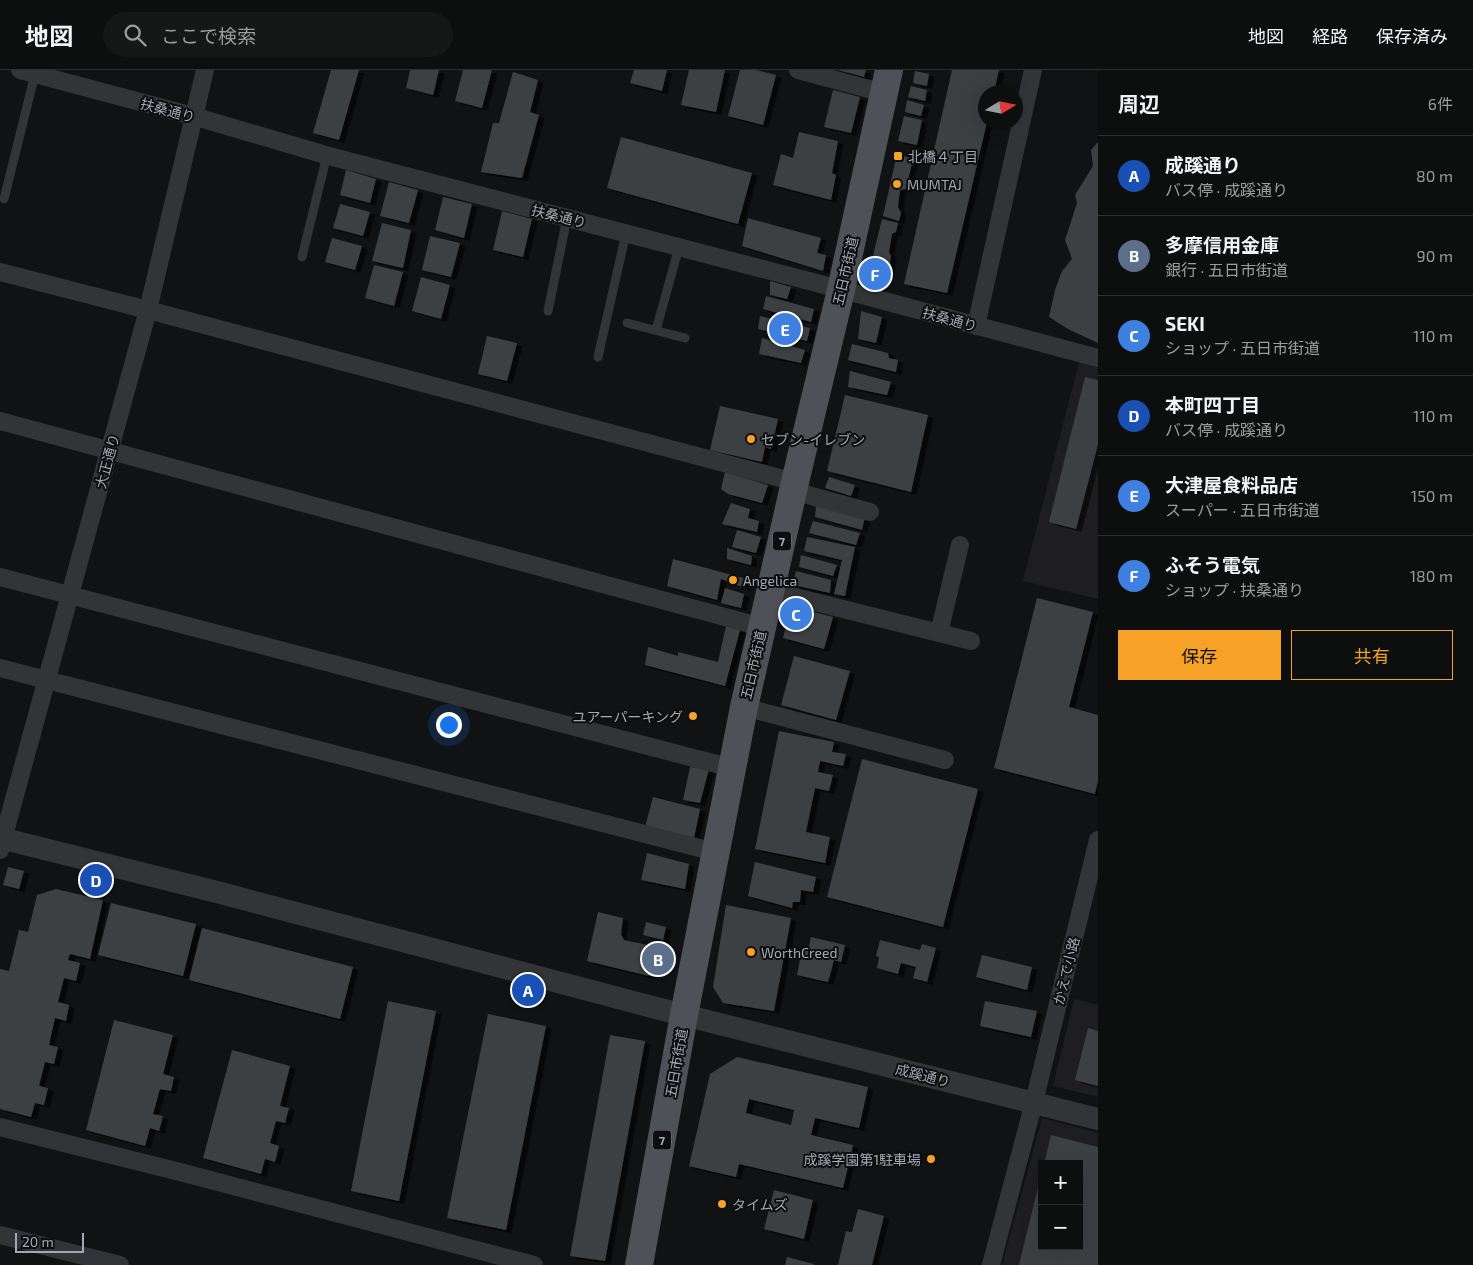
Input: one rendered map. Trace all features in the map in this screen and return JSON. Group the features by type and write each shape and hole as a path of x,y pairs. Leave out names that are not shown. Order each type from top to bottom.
{"main road":[{"name":"五日市街道","path":"638,1265 744,707 841,290 886,81"}],"street":[{"name":"大正通り","path":"1,842 148,310 205,70"},
{"path":"798,70 886,81"},
{"path":"976,326 1033,70"},
{"name":"扶桑通り","path":"27,72 194,116 327,155 1098,358"},
{"path":"0,272 148,310 794,486 870,512"},
{"path":"0,421 762,628"},
{"path":"939,633 960,546"},
{"path":"0,577 732,768"},
{"path":"771,591 971,641"},
{"path":"0,668 715,852"},
{"path":"744,707 945,760"},
{"name":"かえで小路","path":"991,1265 1034,1102 1098,840"},
{"name":"成蹊通り","path":"1,842 217,892 684,1015 1098,1119"},
{"path":"0,1127 534,1265"},
{"path":"0,1234 120,1265"}],"lane":[{"path":"4,199 27,72"},
{"path":"302,257 327,155"},
{"path":"548,311 568,218"},
{"path":"598,357 626,233"},
{"path":"656,330 679,247"},
{"path":"627,323 685,338"}],"shaded area":[{"path":"1079,362 1098,367 1098,599 1023,581"},
{"path":"1074,999 1098,1005 1098,1097 1053,1086"},
{"path":"1042,1118 1098,1133 1098,1265 1002,1265"}],"building":[{"path":"331,70 359,70 339,140 313,133"},
{"path":"410,70 439,70 433,95 406,88"},
{"path":"463,70 492,70 482,108 455,101"},
{"path":"634,70 667,70 662,91 630,83"},
{"path":"689,70 725,70 716,112 681,105"},
{"path":"740,70 756,70 776,75 763,125 728,116"},
{"path":"838,70 866,70 864,77"},
{"path":"952,70 999,70 996,85 978,85 978,130 985,130 947,293 904,284"},
{"path":"915,71 929,74 927,86 913,83"},
{"path":"513,72 538,80 530,112 539,115 522,178 481,172 493,123 499,123"},
{"path":"911,86 927,90 925,101 908,97"},
{"path":"833,90 860,97 851,133 824,127"},
{"path":"907,100 924,105 921,116 905,112"},
{"path":"904,116 922,120 917,145 898,141"},
{"path":"799,132 838,141 832,173 836,175 831,200 773,185 781,154 793,158"},
{"path":"621,137 752,173 738,224 607,188"},
{"path":"1098,142 1098,343 1068,329 1049,317 1055,290 1062,271 1072,259 1065,240 1077,203 1075,195 1093,166 1091,150"},
{"path":"897,154 913,159 906,189 900,190 898,207 901,213 899,221 883,216"},
{"path":"346,170 376,179 370,203 340,195"},
{"path":"389,182 418,190 409,223 380,216"},
{"path":"443,197 472,204 464,238 435,230"},
{"path":"340,204 370,212 363,236 333,228"},
{"path":"502,211 532,219 523,257 493,250"},
{"path":"748,218 821,238 817,253 826,255 823,271 742,246"},
{"path":"882,219 898,223 896,232 892,234 888,274 882,276 880,288 866,284"},
{"path":"382,223 411,230 403,268 372,261"},
{"path":"430,236 460,243 451,277 422,270"},
{"path":"332,238 362,246 355,270 325,262"},
{"path":"374,265 403,272 394,306 365,298"},
{"path":"421,277 450,285 441,319 412,311"},
{"path":"770,281 791,287 787,299 770,295"},
{"path":"766,296 814,309 811,322 763,309"},
{"path":"861,311 882,317 876,343 858,339"},
{"path":"760,316 810,328 807,341 758,329"},
{"path":"487,336 517,343 507,381 478,374"},
{"path":"762,338 805,350 801,363 759,354"},
{"path":"852,344 888,353 889,358 898,360 896,372 848,360"},
{"path":"850,371 891,382 887,395 848,387"},
{"path":"1085,377 1098,380 1098,444 1076,529 1049,522"},
{"path":"845,395 928,415 911,492 827,471"},
{"path":"720,406 778,419 771,449 765,447 762,462 710,450"},
{"path":"725,472 768,485 762,503 728,494 721,489"},
{"path":"829,477 855,485 851,496 825,488"},
{"path":"731,503 750,509 748,518 759,521 757,532 722,524"},
{"path":"816,505 865,517 862,530 815,517"},
{"path":"813,521 860,533 856,545 809,533"},
{"path":"737,530 761,537 756,553 732,547"},
{"path":"807,537 855,547 845,596 834,594 842,560 804,551"},
{"path":"727,548 752,556 751,565 727,559"},
{"path":"801,555 837,565 833,576 799,567"},
{"path":"673,559 747,579 745,588 721,579 717,600 667,586"},
{"path":"796,571 831,580 830,593 793,585"},
{"path":"725,588 744,594 741,608 721,603"},
{"path":"1037,598 1093,612 1069,707 1098,715 1098,780 1095,794 994,768"},
{"path":"791,606 833,617 824,649 783,638"},
{"path":"726,626 740,630 725,686 645,665 648,647 678,656 678,652 718,662"},
{"path":"794,656 850,671 836,720 781,705"},
{"path":"779,731 834,742 832,752 846,754 843,766 820,761 818,772 833,775 829,791 815,788 806,832 830,837 825,863 755,849"},
{"path":"862,759 978,789 943,927 827,897"},
{"path":"690,767 709,769 700,803 683,800"},
{"path":"653,797 700,809 694,838 645,827"},
{"path":"647,853 689,864 685,889 641,880"},
{"path":"755,862 816,877 813,892 801,890 800,902 793,902 792,908 748,896"},
{"path":"8,867 24,871 19,889 3,885"},
{"path":"56,889 103,900 90,959 70,954 68,960 80,963 76,981 64,978 58,1002 69,1005 66,1021 55,1018 49,1045 58,1047 54,1064 45,1062 39,1086 48,1088 44,1105 35,1103 31,1117 0,1109 0,969 9,971 19,930 28,932 37,895"},
{"path":"111,903 196,924 183,976 98,955"},
{"name":"WorthCreed","path":"726,905 791,918 774,1011 723,1003 713,987"},
{"path":"598,912 623,918 621,934 624,940 667,949 669,965 649,976 587,961"},
{"path":"646,922 666,927 663,940 643,935"},
{"path":"202,928 353,967 340,1019 189,980"},
{"path":"811,937 845,945 841,962 834,960 828,982 797,975 802,949 808,950"},
{"path":"880,940 920,950 922,944 936,948 927,982 913,978 916,967 901,963 898,974 877,968 879,957 876,956"},
{"path":"982,955 1032,967 1027,990 976,977"},
{"path":"388,1001 436,1011 399,1201 351,1191"},
{"path":"985,1001 1037,1011 1031,1037 980,1026"},
{"path":"488,1014 546,1026 506,1230 447,1218"},
{"path":"114,1020 173,1035 163,1074 174,1077 171,1091 160,1089 153,1114 163,1116 159,1131 150,1128 145,1146 86,1130"},
{"path":"1088,1028 1098,1031 1098,1086 1075,1080"},
{"path":"610,1035 645,1041 605,1261 570,1256"},
{"path":"232,1050 290,1066 280,1106 289,1108 285,1123 276,1121 270,1143 279,1146 275,1162 265,1159 261,1174 203,1158"},
{"path":"737,1057 868,1087 859,1128 815,1118 811,1135 853,1145 843,1188 739,1164 736,1177 689,1166 710,1074","holes":["749,1099 794,1110 791,1125 746,1113"]},
{"path":"1051,1135 1098,1147 1098,1265 1019,1265 1038,1187 1038,1250 1083,1250 1083,1160 1045,1160"},
{"path":"774,1190 813,1200 804,1239 764,1229"},
{"path":"858,1209 884,1216 872,1265 838,1265 846,1231 852,1232"},
{"path":"787,1257 814,1264 814,1265 785,1265"}],"place":[{"name":"北橋４丁目","path":"898,156"},
{"name":"MUMTAJ","path":"897,184"},
{"name":"ふそう電気","path":"875,274"},
{"name":"大津屋食料品店","path":"785,329"},
{"name":"セブン-イレブン","path":"751,439"},
{"name":"Angelica","path":"733,580"},
{"name":"SEKI","path":"796,614"},
{"name":"ユアーパーキング","path":"693,716"},
{"name":"本町四丁目","path":"96,880"},
{"name":"WorthCreed","path":"751,952"},
{"name":"多摩信用金庫","path":"658,959"},
{"name":"成蹊通り","path":"528,990"},
{"name":"成蹊学園第1駐車場","path":"931,1159"},
{"name":"タイムズ","path":"722,1204"}]}
